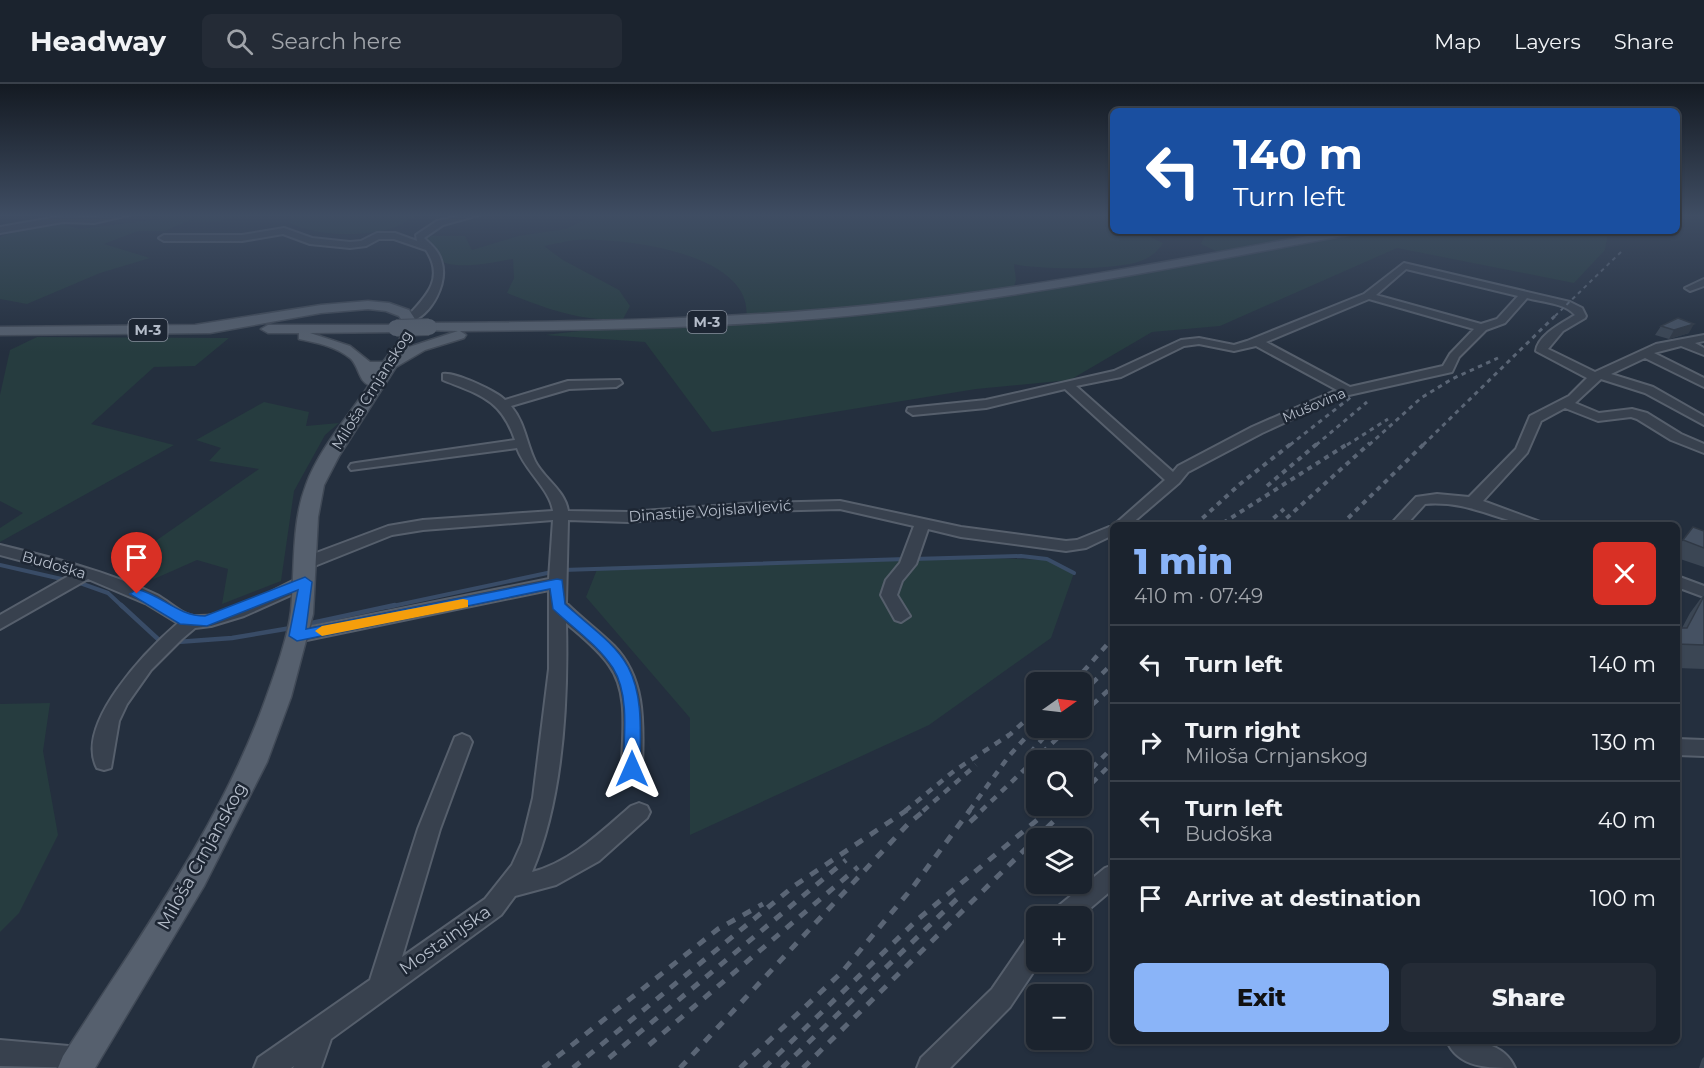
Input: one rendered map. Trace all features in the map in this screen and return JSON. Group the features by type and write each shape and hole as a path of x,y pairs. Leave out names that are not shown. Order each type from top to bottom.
{"main road":[{"name":"M-3","path":"0,331 547,327 726,321 907,305 1017,290 1188,260"},
{"path":"363,305 335,310 326,315 323,321 334,325 393,328"},
{"path":"196,329 327,307 363,305"},
{"name":"Miloša Crnjanskog","path":"78,1064 194,877 240,791 270,723 299,627 306,572 310,503 315,485 326,462 410,332 410,319 392,309 363,305"},
{"path":"256,329 329,342 349,351 366,367 376,369 388,366 412,351 446,338 475,333 547,327"},
{"path":"364,404 370,384 366,367"}],"street":[{"path":"410,319 423,309 436,288 434,260"},
{"path":"914,411 986,404 1118,374 1181,343 1199,341 1234,348 1257,342 1368,296 1404,266 1566,304 1581,312 1579,319 1558,329 1541,349 1598,376 1649,390 1704,421"},
{"path":"1690,288 1704,282"},
{"path":"1368,296 1482,328 1501,321 1525,294"},
{"name":"Mušovina","path":"1174,480 1183,469 1248,435 1346,390 1443,372 1451,367 1450,361 1482,328"},
{"path":"1474,501 1522,450 1535,419 1574,399 1598,376 1645,353 1660,346 1704,338"},
{"path":"1681,341 1704,352"},
{"path":"1257,342 1346,390"},
{"path":"1645,353 1704,383"},
{"name":"Mostainjska","path":"268,1068 493,907 510,888 533,843 544,798 558,669 557,583 561,515 559,501 529,463 514,418 494,396 447,377"},
{"path":"502,405 568,385 616,383"},
{"path":"1068,386 1174,480 1125,522"},
{"path":"1564,403 1598,417 1632,413 1642,416 1676,437 1704,449"},
{"path":"356,467 523,443"},
{"path":"1401,522 1421,500 1444,497 1474,501 1527,522"},
{"name":"Dinastije Vojislavljević","path":"306,572 388,531 423,525 561,515 628,517 757,507 840,505 961,532 1066,546 1080,545 1110,530"},
{"path":"901,616 889,595 894,580 910,556 922,524"},
{"name":"Budoška","path":"0,550 85,574 154,600 185,621 185,626"},
{"path":"104,762 102,746 124,688 185,626 231,613 306,572"},
{"path":"0,623 85,574"},
{"path":"1680,582 1704,592"},
{"path":"299,627 557,583 621,668 627,685 632,719 632,769"},
{"path":"381,986 429,829 462,742"},
{"path":"1680,747 1704,748"},
{"path":"510,888 548,878 591,854 639,812"},
{"path":"1076,906 1110,877"},
{"path":"931,1068 1001,998 1026,961"},
{"path":"307,1068 321,1029"},
{"path":"1465,1044 1501,1068"},
{"path":"0,1053 78,1064"}],"green space":[{"path":"0,260 144,260 100,273 27,304 0,299"},
{"path":"438,260 507,260 472,265 449,264"},
{"path":"513,260 563,260 619,290 630,306 623,319 578,316 550,309 507,293 514,278"},
{"path":"698,260 1143,260 1111,267 1041,267 1014,264 1016,280 1013,289 1187,260 1370,260 1220,326 1152,332 1070,380 976,389 712,432 645,342 545,335 638,324 746,319 743,297 730,278 709,264"},
{"path":"1457,260 1596,260 1574,283"},
{"path":"37,337 229,338 195,366 154,367 91,424 174,445 0,542 0,528 23,513 0,501 0,395 10,350"},
{"path":"264,402 309,412 306,426 339,423 325,435 294,491 281,581 222,604 228,569 197,560 154,579 121,565 259,469 209,461 221,448 196,440"},
{"path":"953,557 1050,560 1074,573 1051,638 929,725 690,835 690,718 586,597 598,567"},
{"path":"50,703 43,751 58,835 19,913 0,932 0,704"}],"building":[{"path":"1678,318 1694,324 1674,330 1661,326"},
{"path":"1693,527 1704,531 1704,548 1683,540"},
{"path":"1704,596 1704,645 1680,644 1680,628 1687,628"}],"waterway":[{"path":"913,559 1021,556 1047,559 1074,573"},
{"path":"563,570 906,559"},
{"path":"0,565 66,580"},
{"path":"388,607 552,572"},
{"path":"80,583 108,593 123,607"},
{"path":"121,605 159,640 163,640"},
{"path":"307,624 395,605"},
{"path":"177,642 232,638 291,628"}],"railway":[{"path":"1555,316 1613,260"},
{"path":"1423,445 1556,315"},
{"path":"1369,445 1421,398 1452,379 1498,358"},
{"path":"1290,445 1351,397"},
{"path":"1316,445 1367,402"},
{"path":"1347,445 1388,419"},
{"path":"1198,522 1240,484 1292,443"},
{"path":"1267,486 1318,443"},
{"path":"1225,522 1349,443"},
{"path":"1282,522 1370,443"},
{"path":"1344,522 1425,443"},
{"path":"1269,522 1284,509"},
{"path":"1083,672 1110,641"},
{"path":"1092,683 1110,666"},
{"path":"1092,705 1110,689"},
{"path":"1010,734 1026,720"},
{"path":"905,811 954,771 1010,734"},
{"path":"1007,737 1010,734"},
{"path":"969,811 1009,756 1026,737"},
{"path":"1033,750 1043,738"},
{"path":"981,811 1058,738"},
{"path":"1092,768 1110,750"},
{"path":"923,811 976,765"},
{"path":"1092,783 1110,765"},
{"path":"573,1068 794,886 907,810"},
{"path":"680,1068 908,824 925,810"},
{"path":"740,1068 842,972 913,887 970,810"},
{"path":"970,822 983,810"},
{"path":"764,1068 917,920 1042,816"},
{"path":"803,1068 1059,816"},
{"path":"609,1058 846,860"},
{"path":"649,1045 858,867"},
{"path":"782,1068 963,893"},
{"path":"543,1068 718,929 763,904"}],"slow traffic":[{"path":"322,631 463,603"}],"route":[{"path":"137,594 154,600 185,621 196,622 231,613 305,582 303,610 297,636 557,583 558,605 580,628 610,653 621,668 627,685 632,719 632,769"}]}
